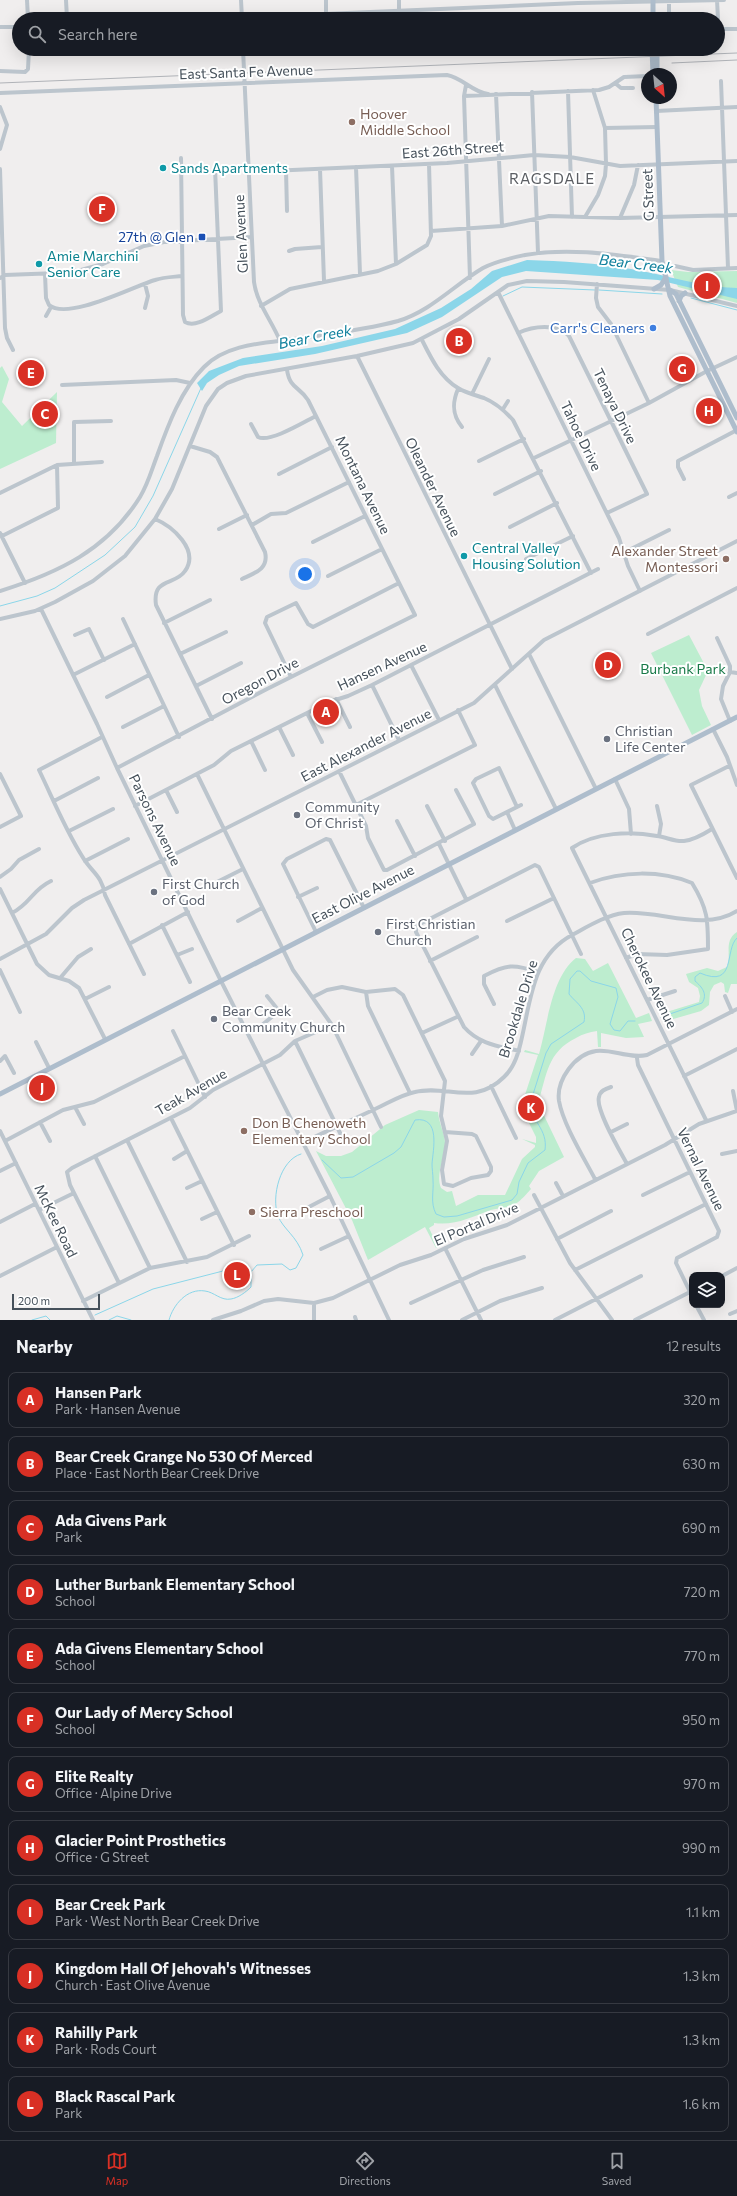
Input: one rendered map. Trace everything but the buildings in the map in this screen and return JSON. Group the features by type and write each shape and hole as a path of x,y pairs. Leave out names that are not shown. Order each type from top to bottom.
{"main road":[{"path":"653,1 653,12"},
{"path":"652,56 653,68"},
{"path":"657,56 657,68"},
{"name":"G Street","path":"656,104 662,261 670,288 670,296 737,418"},
{"path":"654,289 661,284 666,277"},
{"name":"G Street","path":"670,288 676,294 737,431"},
{"path":"679,301 681,296 685,293"},
{"name":"East Olive Avenue","path":"0,1094 737,717"}],"street":[{"path":"27,0 28,12"},
{"path":"66,0 66,12"},
{"path":"241,0 242,12"},
{"path":"326,0 326,12"},
{"path":"399,0 399,11"},
{"path":"717,0 718,12"},
{"path":"381,12 578,2 669,2 724,0"},
{"path":"669,2 670,12"},
{"path":"0,27 12,26"},
{"path":"725,30 737,29"},
{"path":"0,71 25,72 28,69 29,56"},
{"name":"Glen Avenue","path":"243,56 255,289 262,306 274,325 280,341"},
{"name":"East Santa Fe Avenue","path":"0,93 447,75 458,78 479,92 488,94"},
{"name":"East Santa Fe Avenue","path":"464,96 605,89 624,77 641,76"},
{"path":"721,81 728,268"},
{"path":"614,83 621,88 633,88"},
{"path":"466,84 464,96 465,162 470,278"},
{"path":"585,217 602,186 606,164 605,128 593,90"},
{"path":"568,91 572,217"},
{"path":"532,92 538,253"},
{"path":"496,94 502,226"},
{"path":"0,107 8,125 0,149"},
{"path":"656,111 737,107"},
{"path":"605,128 657,127"},
{"name":"East 26th Street","path":"249,172 465,162 534,155 570,157 606,164 638,165 737,161"},
{"path":"181,158 183,315 185,322 188,324 198,322 221,311 214,168"},
{"path":"262,306 290,289 360,274 396,264 427,245 431,236 429,164"},
{"path":"620,218 634,185 638,165"},
{"path":"392,166 396,264"},
{"path":"356,167 360,274"},
{"path":"320,169 324,281"},
{"path":"0,170 2,276 5,328 7,338 13,350"},
{"path":"286,170 288,211"},
{"path":"431,231 502,226 537,218 620,218 737,215"},
{"path":"2,276 45,274 92,267 144,246 182,241 252,237"},
{"path":"289,251 295,248 322,247"},
{"path":"0,590 25,583 60,569 104,540 123,522 141,496 163,440 190,383 205,366 222,355 249,346 398,321 433,304 470,278 498,261 538,253 566,251 662,261"},
{"path":"675,266 689,270 737,268"},
{"path":"45,274 46,298 51,307"},
{"path":"51,307 83,306 163,278 182,276"},
{"path":"0,619 41,609 79,589 113,567 139,541 155,519 172,489 206,406 218,389 236,379 400,347 422,340 459,319 508,285 527,281 597,288 670,288 737,306"},
{"path":"145,284 148,296 146,308"},
{"path":"597,288 598,307 611,324 649,403"},
{"name":"Tahoe Drive","path":"498,292 619,538 623,553 640,591"},
{"path":"46,316 51,307"},
{"name":"Tenaya Drive","path":"518,333 526,329 540,327 559,329 569,336 647,494 607,513"},
{"path":"0,330 5,328"},
{"path":"422,340 431,360 443,376 458,389 485,399 503,409 513,420 557,503 591,573"},
{"name":"Oleander Avenue","path":"357,356 512,669"},
{"path":"534,458 611,422 710,369 737,357"},
{"path":"472,394 489,359"},
{"name":"Montana Avenue","path":"287,370 292,385 305,394 415,615"},
{"path":"62,385 176,380 190,383"},
{"path":"458,389 453,407 455,416 462,427"},
{"path":"503,409 508,401"},
{"path":"251,424 258,437 262,439 273,436 316,416"},
{"path":"74,463 74,422 111,421"},
{"path":"684,480 678,467 678,461 737,431"},
{"path":"479,461 524,439"},
{"path":"190,446 210,452 217,457 265,552 266,563 258,571 242,579"},
{"path":"279,474 332,447"},
{"path":"0,493 56,465 102,462"},
{"path":"25,583 1,535 58,508 56,465"},
{"path":"495,494 540,471"},
{"path":"252,525 271,514 286,513 349,482"},
{"path":"729,497 737,493"},
{"path":"510,527 557,503"},
{"path":"219,530 246,516"},
{"path":"313,542 365,516"},
{"path":"155,519 173,529 189,555 189,561 184,573 162,585 156,593 156,605 212,719"},
{"path":"623,553 669,530"},
{"path":"526,560 573,536"},
{"name":"East Alexander Avenue","path":"0,959 51,930 77,904 439,720 459,713 494,685 544,640 737,541"},
{"path":"328,576 382,549"},
{"name":"Hansen Avenue","path":"135,806 197,774 279,727 336,699 348,696 372,685 598,569"},
{"path":"291,677 265,624 267,617 296,603 308,624 313,627 399,583"},
{"path":"648,634 737,588"},
{"path":"164,623 210,600"},
{"name":"Parsons Avenue","path":"41,609 135,806 221,981 330,1196 369,1281 389,1320"},
{"name":"Oregon Drive","path":"117,768 179,737 291,677 415,615"},
{"path":"123,619 179,737"},
{"path":"75,635 88,629 104,660"},
{"path":"180,654 226,632"},
{"path":"717,638 730,663 730,672 722,686 721,699 730,721"},
{"path":"73,675 135,644"},
{"path":"528,654 596,789"},
{"path":"196,686 241,663"},
{"path":"412,665 439,720"},
{"path":"730,672 737,673"},
{"path":"107,697 149,675"},
{"path":"372,685 399,740"},
{"path":"494,685 556,809"},
{"path":"336,699 350,728"},
{"path":"123,727 164,706"},
{"path":"307,713 322,742"},
{"path":"356,805 475,745 459,713"},
{"path":"279,727 293,756"},
{"path":"713,729 737,785"},
{"path":"102,737 38,770 85,861 97,873 104,890 104,895 144,974"},
{"path":"251,742 265,770"},
{"path":"729,766 691,785 737,878"},
{"path":"499,768 519,806 507,812 493,819 489,816 473,783 476,779 499,768"},
{"path":"339,771 366,826 368,838 384,870 387,870 445,841 474,824 456,790"},
{"path":"0,774 2,782 21,816 0,827"},
{"path":"197,774 282,949 298,977 332,1025 381,1126"},
{"path":"54,801 98,778"},
{"path":"615,779 629,809 631,834 659,836 683,842 712,829"},
{"path":"166,790 177,812"},
{"path":"427,806 445,841"},
{"path":"657,806 661,824 659,836"},
{"path":"69,831 113,809"},
{"path":"507,812 515,830"},
{"path":"397,821 415,856"},
{"name":"Cherokee Avenue","path":"631,834 596,838 572,848 706,1120"},
{"path":"85,861 128,839"},
{"path":"316,932 283,864 284,861 326,839 330,840 364,908"},
{"path":"439,844 466,899"},
{"path":"0,877 8,872 20,860 39,849"},
{"path":"519,1051 480,1041 469,1032 458,1017 430,961 416,932 416,926 466,899 535,865 539,867 581,954"},
{"path":"217,882 243,869"},
{"path":"590,883 607,877 630,873 678,878 692,883 698,892 708,920 708,949 667,955 637,954 626,958"},
{"path":"12,913 24,906 37,889 52,880"},
{"path":"298,897 317,888"},
{"path":"0,889 37,964 44,972 61,977 74,984 85,1000 105,1039"},
{"path":"508,921 554,898"},
{"path":"238,921 262,908"},
{"name":"Brookdale Drive","path":"302,1143 410,1093 431,1090 473,1093 491,1086 508,1072 519,1051 538,972 549,953 572,935 607,918 633,912 708,920 724,918 737,911"},
{"path":"129,944 188,912"},
{"path":"162,925 190,982"},
{"path":"430,961 477,937"},
{"path":"61,977 78,957 91,948"},
{"path":"177,955 192,949"},
{"path":"494,1004 484,984 484,976 497,969 510,965 538,972"},
{"path":"0,970 20,1012"},
{"path":"85,1000 109,987"},
{"path":"313,997 336,988 366,992 395,989 401,992 444,1077 441,1119 446,1132 447,1146 443,1164 442,1181 447,1187 471,1178 488,1175 491,1171 491,1167 476,1136 472,1134 446,1132"},
{"path":"647,1000 675,991"},
{"path":"366,992 368,1006 410,1093"},
{"path":"248,1033 262,1025 279,1011 266,996"},
{"path":"725,996 732,1012"},
{"path":"595,1180 561,1108 559,1099 564,1076 573,1062 588,1053 600,1051 637,1058 647,1055 737,1009"},
{"path":"422,1033 458,1017"},
{"name":"Teak Avenue","path":"74,1193 68,1180 68,1172 72,1168 190,1108 213,1090 280,1055 295,1041 332,1025"},
{"path":"173,1031 205,1097"},
{"path":"295,1041 343,1139"},
{"path":"472,1054 480,1041"},
{"path":"36,1042 49,1068"},
{"path":"684,1076 737,1049"},
{"path":"0,1061 5,1056 14,1073"},
{"path":"5,1141 63,1110 94,1102 185,1056"},
{"name":"Vernal Avenue","path":"637,1058 638,1065 706,1204 719,1234 717,1237 677,1258 676,1263 689,1289"},
{"path":"491,1086 516,1138"},
{"path":"611,1087 601,1092 598,1102 627,1164"},
{"path":"733,1091 737,1111"},
{"path":"75,1107 84,1124"},
{"name":"El Portal Drive","path":"213,1320 241,1311 264,1301 278,1299 314,1303 333,1298 400,1265 446,1248 464,1239 507,1224 627,1164 706,1120 737,1111"},
{"path":"171,1118 234,1245"},
{"path":"40,1122 50,1141"},
{"path":"611,1132 627,1124"},
{"name":"McKee Road","path":"0,1130 93,1320"},
{"path":"127,1140 187,1262"},
{"path":"722,1154 737,1151"},
{"path":"174,1159 187,1152"},
{"path":"95,1156 150,1268"},
{"path":"0,1171 16,1163"},
{"path":"642,1195 690,1172"},
{"path":"188,1188 202,1181"},
{"path":"556,1183 562,1196"},
{"path":"39,1210 74,1193 119,1283"},
{"path":"534,1195 575,1270 612,1320"},
{"path":"302,1210 330,1196"},
{"path":"0,1222 36,1204"},
{"path":"575,1270 706,1204"},
{"path":"557,1239 611,1211"},
{"path":"202,1219 217,1212"},
{"path":"83,1301 150,1268 187,1262 214,1255 249,1236"},
{"path":"321,1250 349,1236"},
{"path":"0,1276 57,1247"},
{"path":"446,1248 481,1320"},
{"path":"411,1303 489,1268 524,1257"},
{"path":"725,1274 737,1268"},
{"path":"555,1320 641,1276"},
{"path":"462,1320 500,1301 542,1288"},
{"path":"635,1320 689,1294"},
{"path":"314,1303 314,1320"},
{"path":"698,1308 704,1320"},
{"path":"730,1314 737,1311"}],"green space":[{"path":"671,270 688,272 737,271 737,303 678,287"},
{"path":"2,366 9,379 2,402 22,426 57,392 56,443 0,469 0,368"},
{"name":"Burbank Park","path":"689,635 708,671 699,690 702,706 711,725 692,735 651,653"},
{"path":"333,705 338,710 316,722 313,717 314,714"},
{"path":"737,932 737,984 731,984 728,993 725,992 724,984 721,982 714,985 710,992 709,1005 701,1011 663,1022 660,1014 699,1002 700,996 698,988 689,982 686,974 707,968 718,971 727,967 730,940"},
{"path":"576,958 585,959 593,971 608,963 636,1018 649,1013 652,1021 638,1024 644,1037 626,1038 601,1033 601,1047 598,1047 597,1031 591,1032 581,1035 566,1044 554,1057 546,1074 538,1103 564,1157 539,1171 529,1186 531,1189 515,1204 491,1210 456,1222 442,1224 434,1223 434,1225 429,1228 438,1247 436,1248 425,1227 368,1260 352,1220 316,1151 326,1156 341,1156 352,1152 385,1125 419,1110 438,1112 445,1142 439,1177 441,1188 447,1192 452,1191 456,1206 478,1195 505,1195 522,1159 535,1147 535,1145 522,1139 536,1143 536,1137 521,1107 538,1055 524,1052 525,1050 539,1054 556,989 561,977"},
{"path":"244,1263 247,1268 242,1285 235,1288 227,1271"}],"water":[{"path":"527,260 605,265 644,271 711,285 737,288 737,299 658,280 526,271 502,277 442,317 407,333 315,354 239,366 219,375 207,383 202,391 197,383 209,371 243,358 322,346 395,329 441,308 471,289 492,271"}],"waterway":[{"path":"503,296 522,287 595,290"},
{"path":"599,290 662,294"},
{"path":"691,298 737,310"},
{"name":"Bear Creek","path":"0,606 37,596 55,588 105,555 135,527 153,496 201,388"},
{"path":"661,1017 702,1003 704,1000 704,994 702,988 695,981 695,977 700,973 712,977 720,976 725,972 728,966 733,943 737,938"},
{"path":"322,1160 341,1178 353,1177 394,1153 401,1147 415,1120 423,1120 429,1123 434,1135 432,1164 433,1201 436,1214 444,1217 457,1216 512,1200 517,1194 519,1182 528,1163 545,1150 544,1136 533,1115 530,1104 546,1053 551,1044 584,1022 585,1017 582,1009 569,994 570,979 577,971 580,971 591,981 616,988 618,997 610,1024 614,1030 620,1031 628,1021 635,1021"},
{"path":"169,1320 177,1303 192,1292 205,1291 227,1299 234,1298 247,1291 251,1287 251,1272 257,1265 282,1264 290,1270 296,1268 303,1255 294,1238 280,1221 276,1208 276,1199 279,1180 283,1171 294,1158 301,1154"},
{"path":"95,1315 153,1289 223,1271"},
{"path":"32,1320 46,1316 50,1320"},
{"path":"109,1320 117,1316 131,1320"}],"railway":[{"path":"725,53 737,53"},
{"path":"0,83 663,56"},
{"path":"672,63 737,60"}],"place":[{"name":"Hoover Middle School","path":"352,122"},
{"name":"Sands Apartments","path":"163,168"},
{"name":"Our Lady of Mercy School","path":"102,209"},
{"name":"27th @ Glen","path":"202,237"},
{"name":"Amie Marchini Senior Care","path":"39,264"},
{"name":"Bear Creek Park","path":"707,286"},
{"name":"Carr's Cleaners","path":"653,328"},
{"name":"Bear Creek Grange No 530 Of Merced","path":"459,341"},
{"name":"Elite Realty","path":"682,369"},
{"name":"Ada Givens Elementary School","path":"31,373"},
{"name":"Glacier Point Prosthetics","path":"709,411"},
{"name":"Ada Givens Park","path":"45,414"},
{"name":"Central Valley Housing Solution","path":"464,556"},
{"name":"Alexander Street Montessori","path":"726,559"},
{"name":"Luther Burbank Elementary School","path":"608,665"},
{"name":"Hansen Park","path":"326,712"},
{"name":"Christian Life Center","path":"607,739"},
{"name":"Community Of Christ","path":"297,815"},
{"name":"First Church of God","path":"154,892"},
{"name":"First Christian Church","path":"378,932"},
{"name":"Bear Creek Community Church","path":"214,1019"},
{"name":"Kingdom Hall Of Jehovah's Witnesses","path":"42,1088"},
{"name":"Rahilly Park","path":"531,1108"},
{"name":"Don B Chenoweth Elementary School","path":"244,1131"},
{"name":"Sierra Preschool","path":"252,1212"},
{"name":"Black Rascal Park","path":"237,1275"}],"district":[{"name":"RAGSDALE","path":"552,179"}]}
